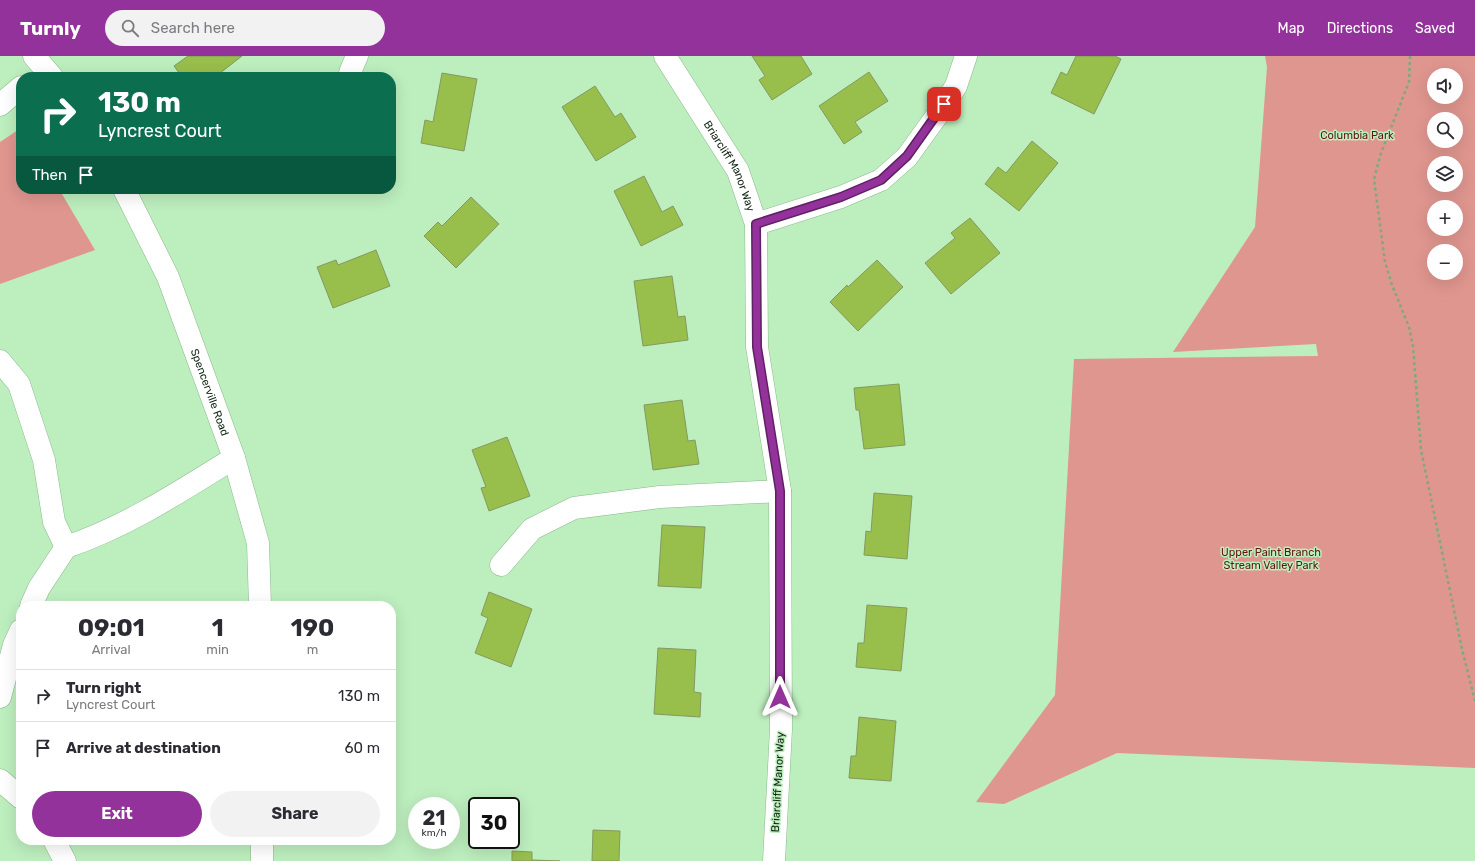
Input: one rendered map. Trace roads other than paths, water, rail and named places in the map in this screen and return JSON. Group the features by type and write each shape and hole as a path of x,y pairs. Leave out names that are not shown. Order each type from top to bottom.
{"street":[{"path":"350,72 357,56"},
{"name":"Briarcliff Manor Way","path":"665,56 738,171 756,224 757,347 780,491 781,729 774,861"},
{"path":"756,224 841,197 881,180 907,156 938,114 956,86 966,56"},
{"path":"0,105 16,91"},
{"name":"Spencerville Road","path":"126,194 168,277 234,458 258,543 260,601"},
{"path":"0,361 19,384 44,460 54,522 66,547"},
{"path":"33,601 39,588 66,547 90,539 164,501 234,458"},
{"path":"501,565 532,529 574,508 660,497 780,491"},
{"path":"0,697 16,641"},
{"path":"0,780 16,794"},
{"path":"57,845 65,861"},
{"path":"262,845 262,861"}],"park label":[{"name":"Columbia Park","path":"1357,135"},
{"name":"Upper Paint Branch Stream Valley Park","path":"1271,558"}]}
